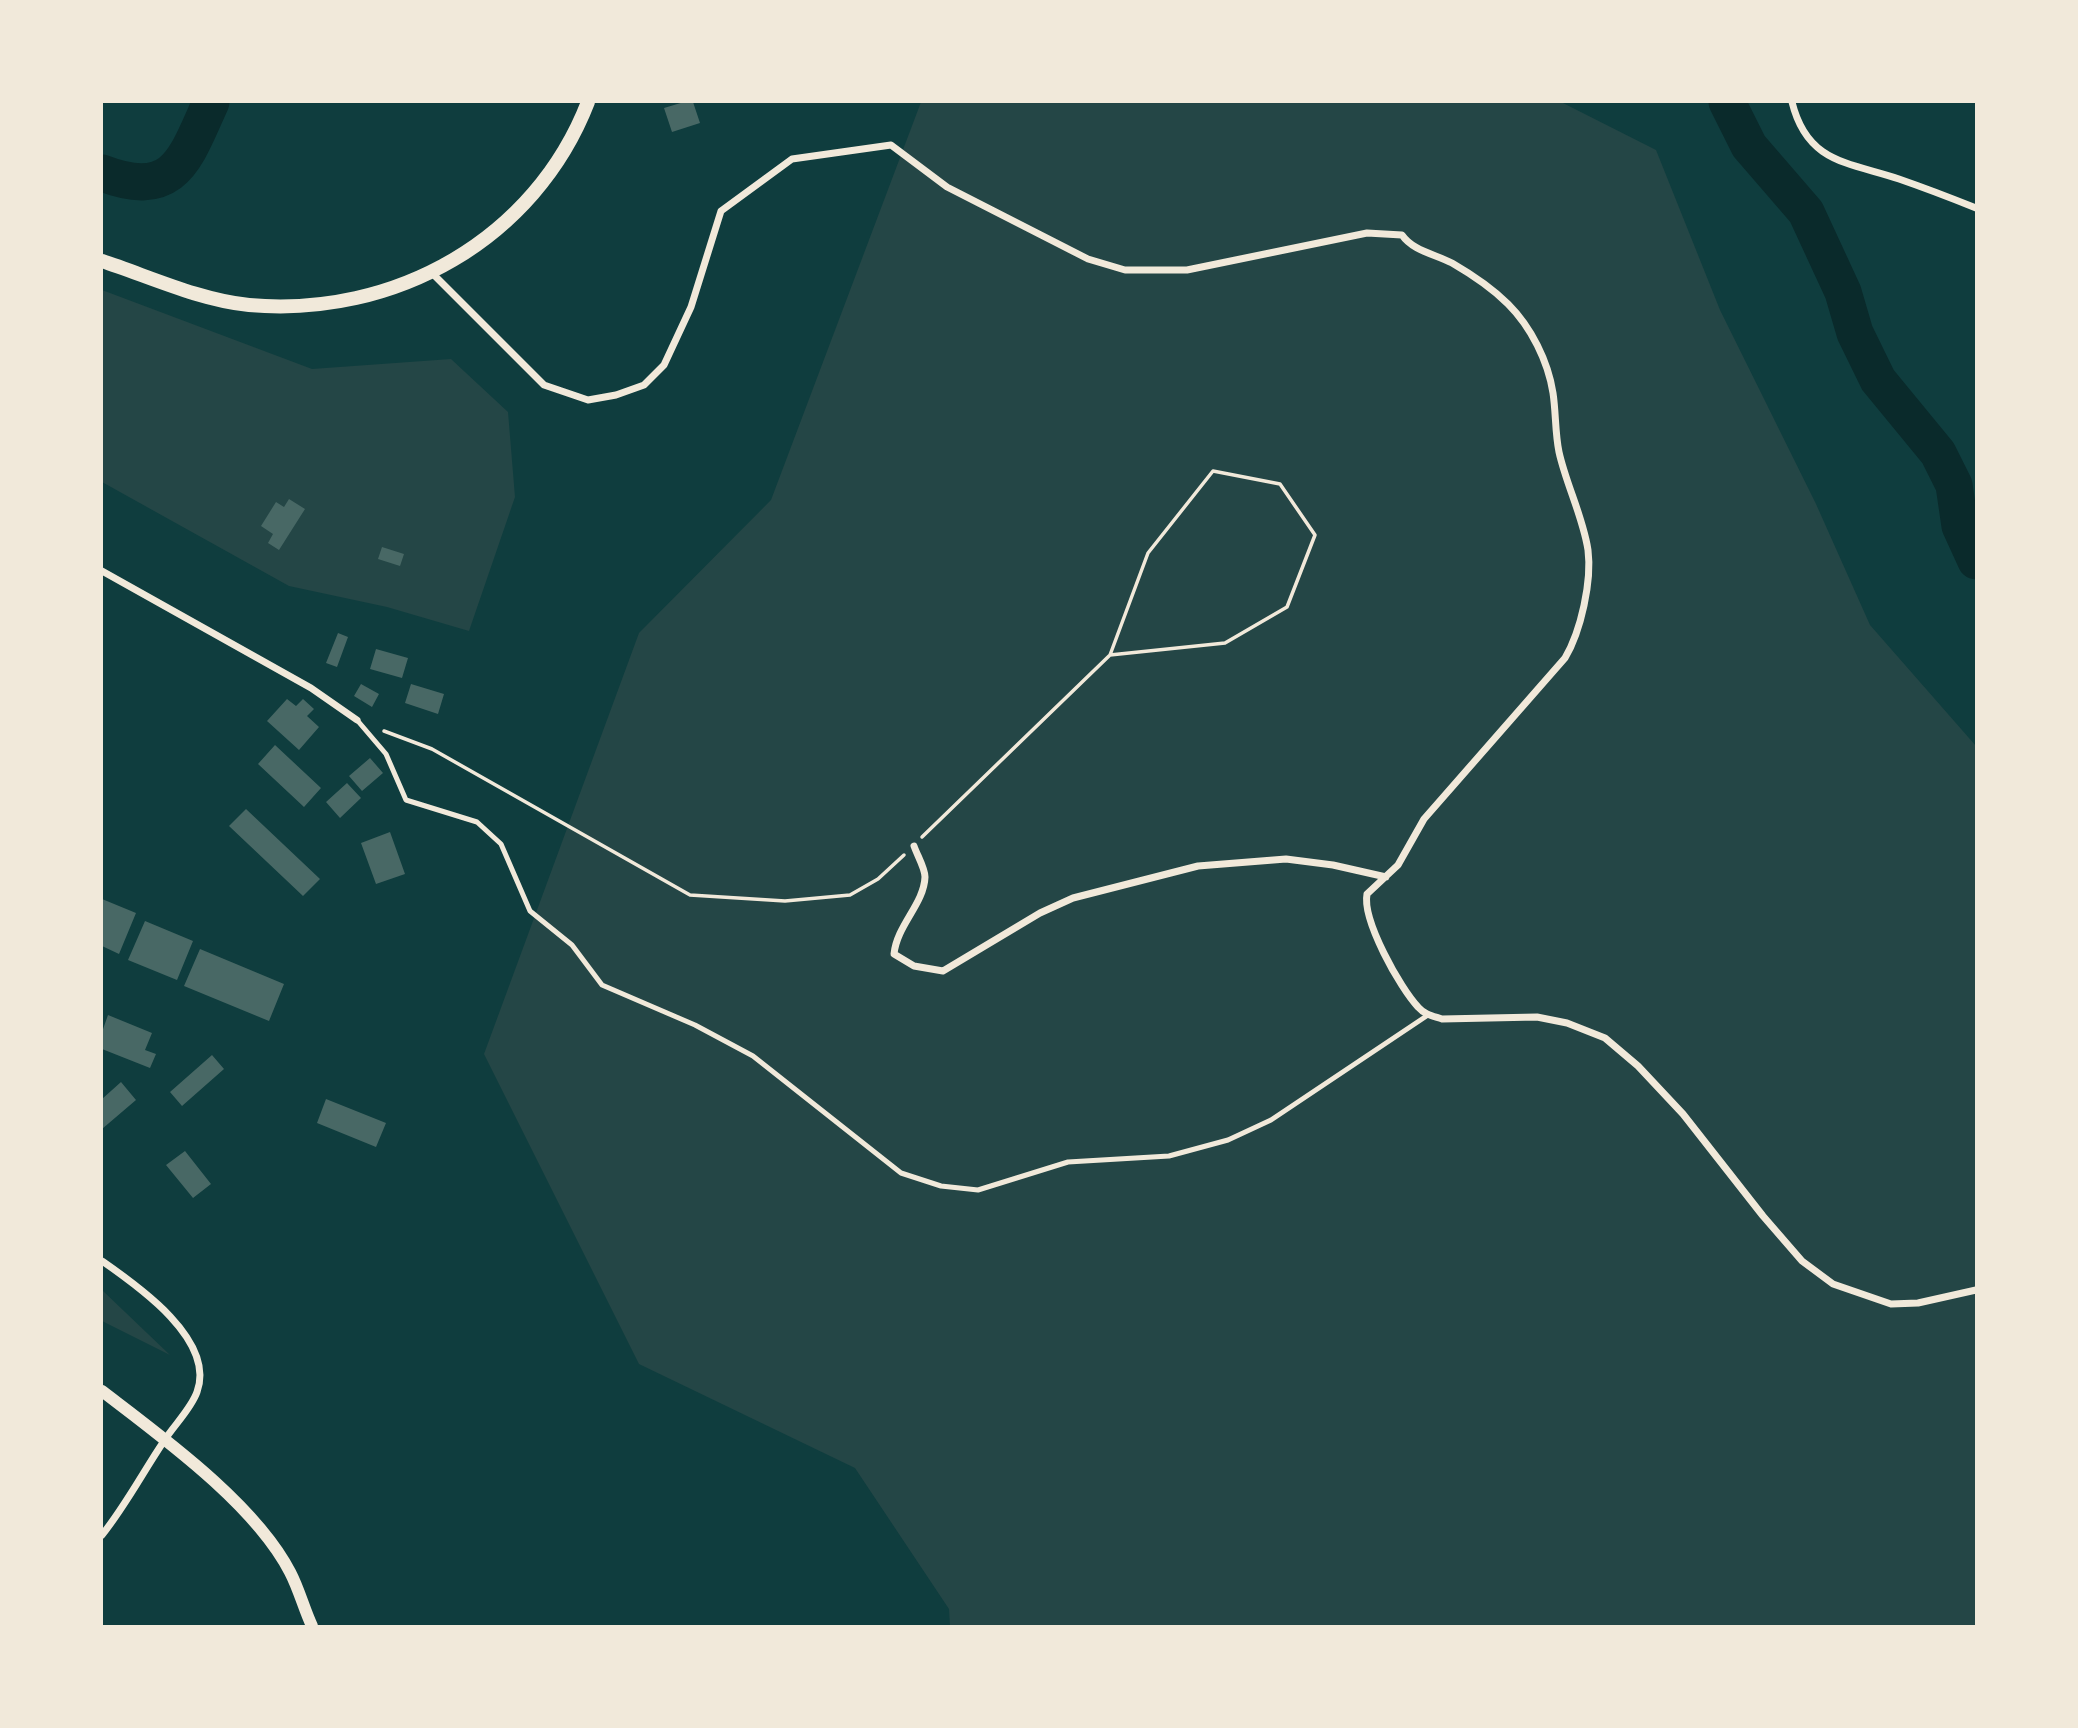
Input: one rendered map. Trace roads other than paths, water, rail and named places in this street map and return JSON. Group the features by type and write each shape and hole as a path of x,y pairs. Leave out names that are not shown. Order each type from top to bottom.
{"main road":[{"path":"102,261 205,295 247,305 304,306 393,287 432,273 478,245 523,207 557,166 588,102"}],"street":[{"path":"1792,102 1797,124 1817,149 1844,164 1898,179 1976,208"},
{"path":"432,273 544,385 588,400 615,395 644,385 664,365 691,307 721,211 792,159 891,145 947,187 1088,259 1125,270 1187,270 1367,233 1402,235 1408,244 1450,262 1508,304 1529,330 1544,360 1553,391 1559,450 1588,550 1584,601 1574,641 1565,658 1424,819 1398,865 1367,894 1367,915 1380,946 1417,1006 1428,1015 1443,1019 1537,1017 1567,1023 1605,1038 1638,1066 1682,1114 1802,1261 1833,1284 1891,1304 1918,1303 1976,1290"},
{"path":"102,571 311,688 357,720"},
{"path":"914,846 925,876 919,896 896,936 894,954 914,966 943,971 1040,913 1073,898 1198,866 1286,859 1333,865 1386,877"},
{"path":"102,1261 153,1299 191,1341 200,1369 196,1394 164,1440 122,1510 102,1535"},
{"path":"102,1391 164,1440 230,1498 265,1535 290,1571 312,1626"}],"lane":[{"path":"357,720 386,754 406,800 477,822 501,844 530,911 572,945 602,985 695,1025 753,1056 901,1173 942,1186 978,1190 1068,1162 1169,1156 1228,1140 1271,1120 1428,1015"}],"waterway":[{"path":"102,173 146,182 162,178 184,157 211,102"},
{"path":"1727,102 1749,146 1806,212 1843,292 1855,333 1878,380 1938,453 1954,485 1960,526 1976,561"}]}
